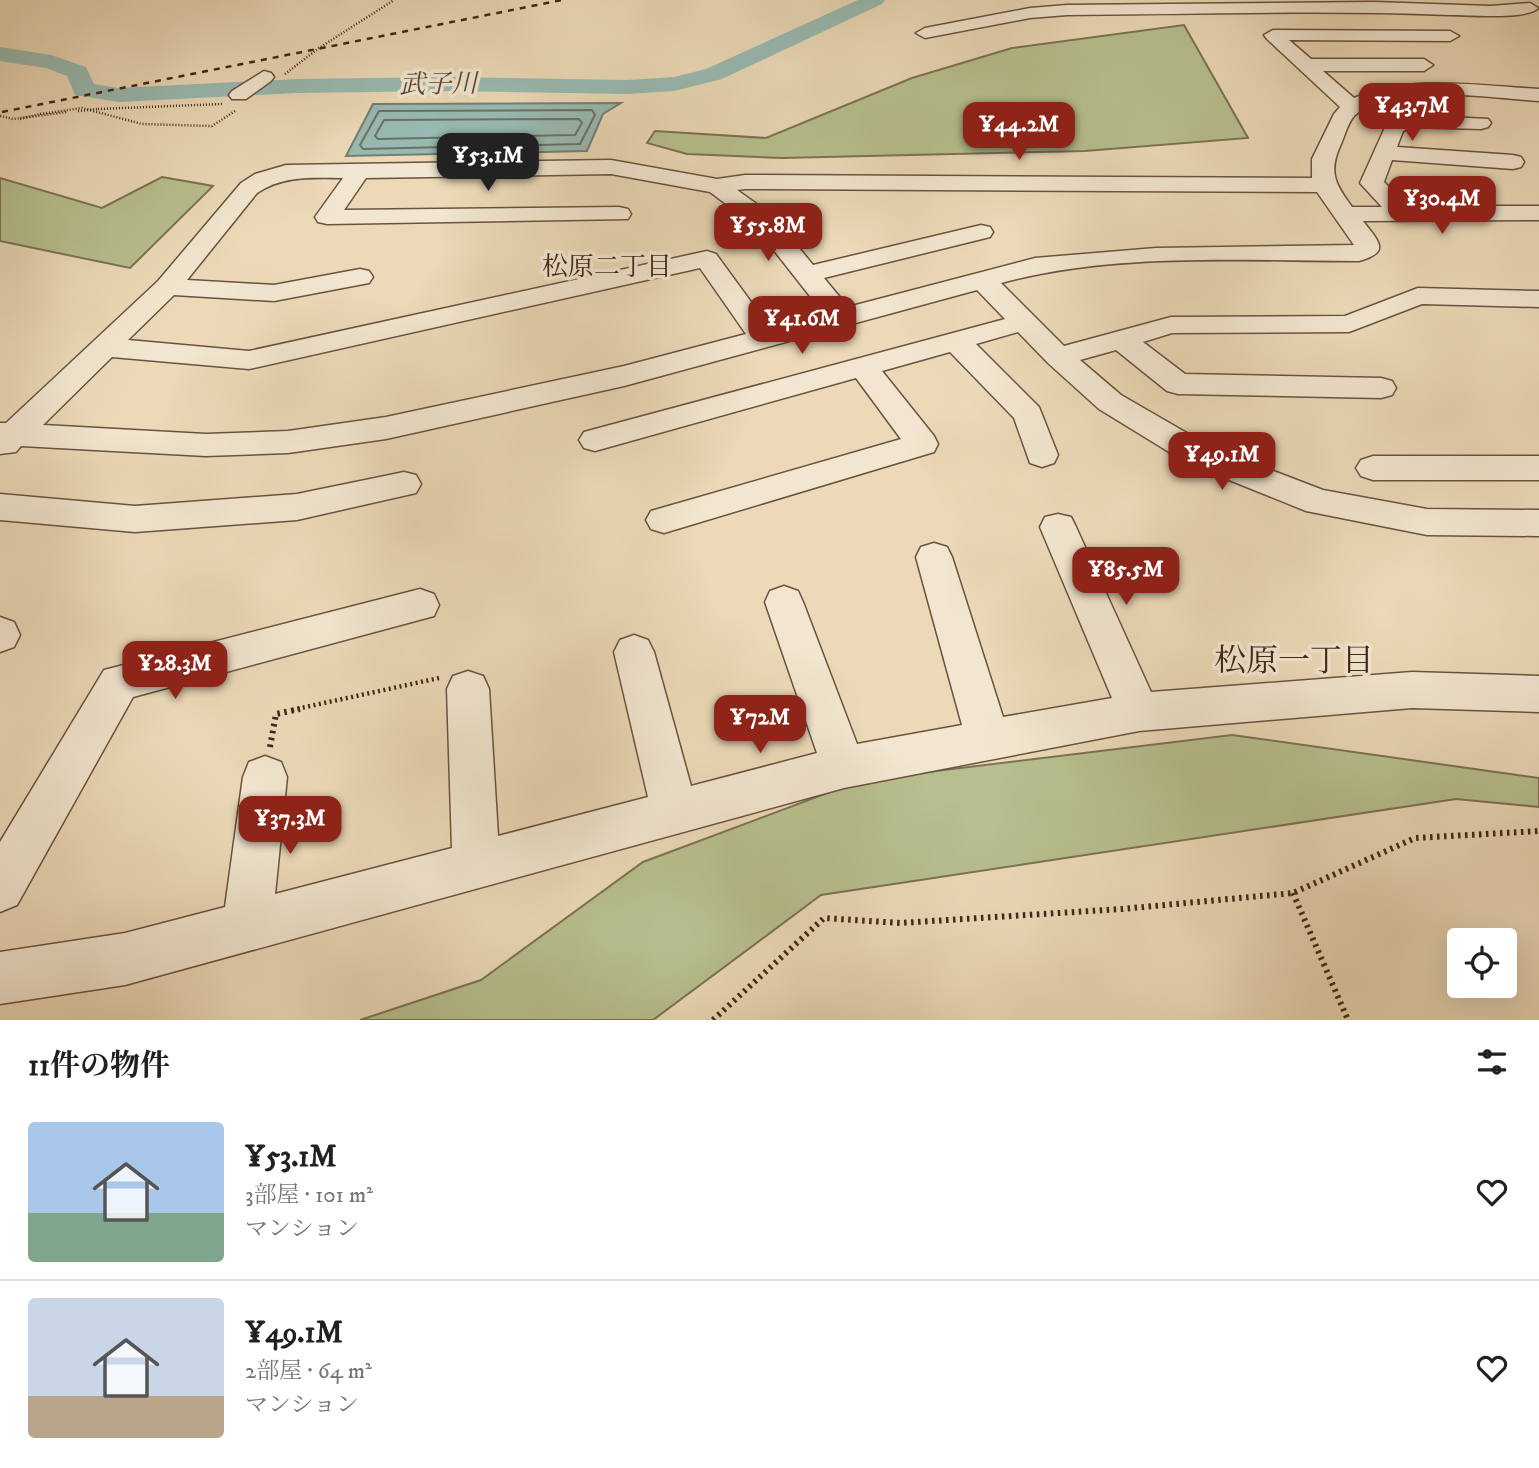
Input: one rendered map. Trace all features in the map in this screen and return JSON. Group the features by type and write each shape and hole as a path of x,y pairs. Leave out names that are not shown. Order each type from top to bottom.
{"street":[{"path":"1497,0 1534,9"},
{"path":"925,33 1030,13 1067,10 1534,9"},
{"path":"1353,108 1273,35 1450,36"},
{"path":"1306,65 1423,65"},
{"path":"239,95 266,85"},
{"path":"4,439 206,444 288,442 386,428 518,401 764,339 841,316 1035,266 1100,257 1175,253 1359,253 1367,250 1367,244 1324,185 1323,159 1344,114 1363,101 1403,91 1450,90 1539,95"},
{"path":"1402,214 1372,183 1394,127 1411,121 1481,123"},
{"path":"1384,153 1513,162"},
{"path":"4,439 167,287 249,188 263,179 286,172 611,167 717,186 745,182 1324,185"},
{"path":"359,171 327,217 619,214"},
{"path":"717,186 763,220 841,316"},
{"path":"1345,214 1539,213"},
{"path":"807,274 981,232"},
{"path":"104,347 249,360 707,259 764,339"},
{"path":"167,287 274,293 360,277"},
{"path":"983,280 1058,357 1111,401 1199,455 1318,502 1427,522 1539,523"},
{"path":"1058,357 1171,325 1349,324 1418,296 1539,299"},
{"path":"594,440 1024,322"},
{"path":"1121,339 1178,384 1381,388"},
{"path":"956,341 1028,414 1042,455"},
{"path":"664,520 922,444 863,366"},
{"path":"1373,468 1539,468"},
{"path":"0,507 135,519 298,507 404,484"},
{"path":"1058,527 1139,712"},
{"path":"934,557 988,740"},
{"path":"784,602 844,767"},
{"path":"0,888 119,683 420,605"},
{"path":"634,652 675,812"},
{"path":"468,689 476,866"},
{"path":"0,978 125,959 844,767 1139,712 1412,690 1539,694"},
{"path":"247,926 265,777"}],"path":[{"path":"0,117 20,118 82,108 142,124 212,126 319,48 394,0"},
{"path":"0,117 13,119 98,109 219,105 239,95"},
{"path":"265,777 276,714 470,671 468,689"},
{"path":"713,1020 824,918 900,923 1122,909 1293,893 1415,838 1539,831"},
{"path":"1293,893 1348,1020"}],"green space":[{"path":"1184,25 1248,138 1085,151 782,158 687,154 647,143 655,131 766,138 912,78 1012,48"},
{"path":"162,177 213,186 130,268 0,241 0,178 102,208"},
{"path":"1232,735 1539,778 1539,807 1456,799 821,895 653,1020 360,1020 481,980 643,862 862,780"}],"water":[{"path":"621,103 603,114 587,151 346,156 373,104"}],"waterway":[{"name":"武子川","path":"0,54 51,62 78,72 84,90 119,95 297,86 451,84 627,87 674,84 714,74 875,0"}],"railway":[{"path":"2,112 562,0"}],"district":[{"name":"松原二丁目","path":"607,267"},
{"name":"松原一丁目","path":"1294,662"}]}
